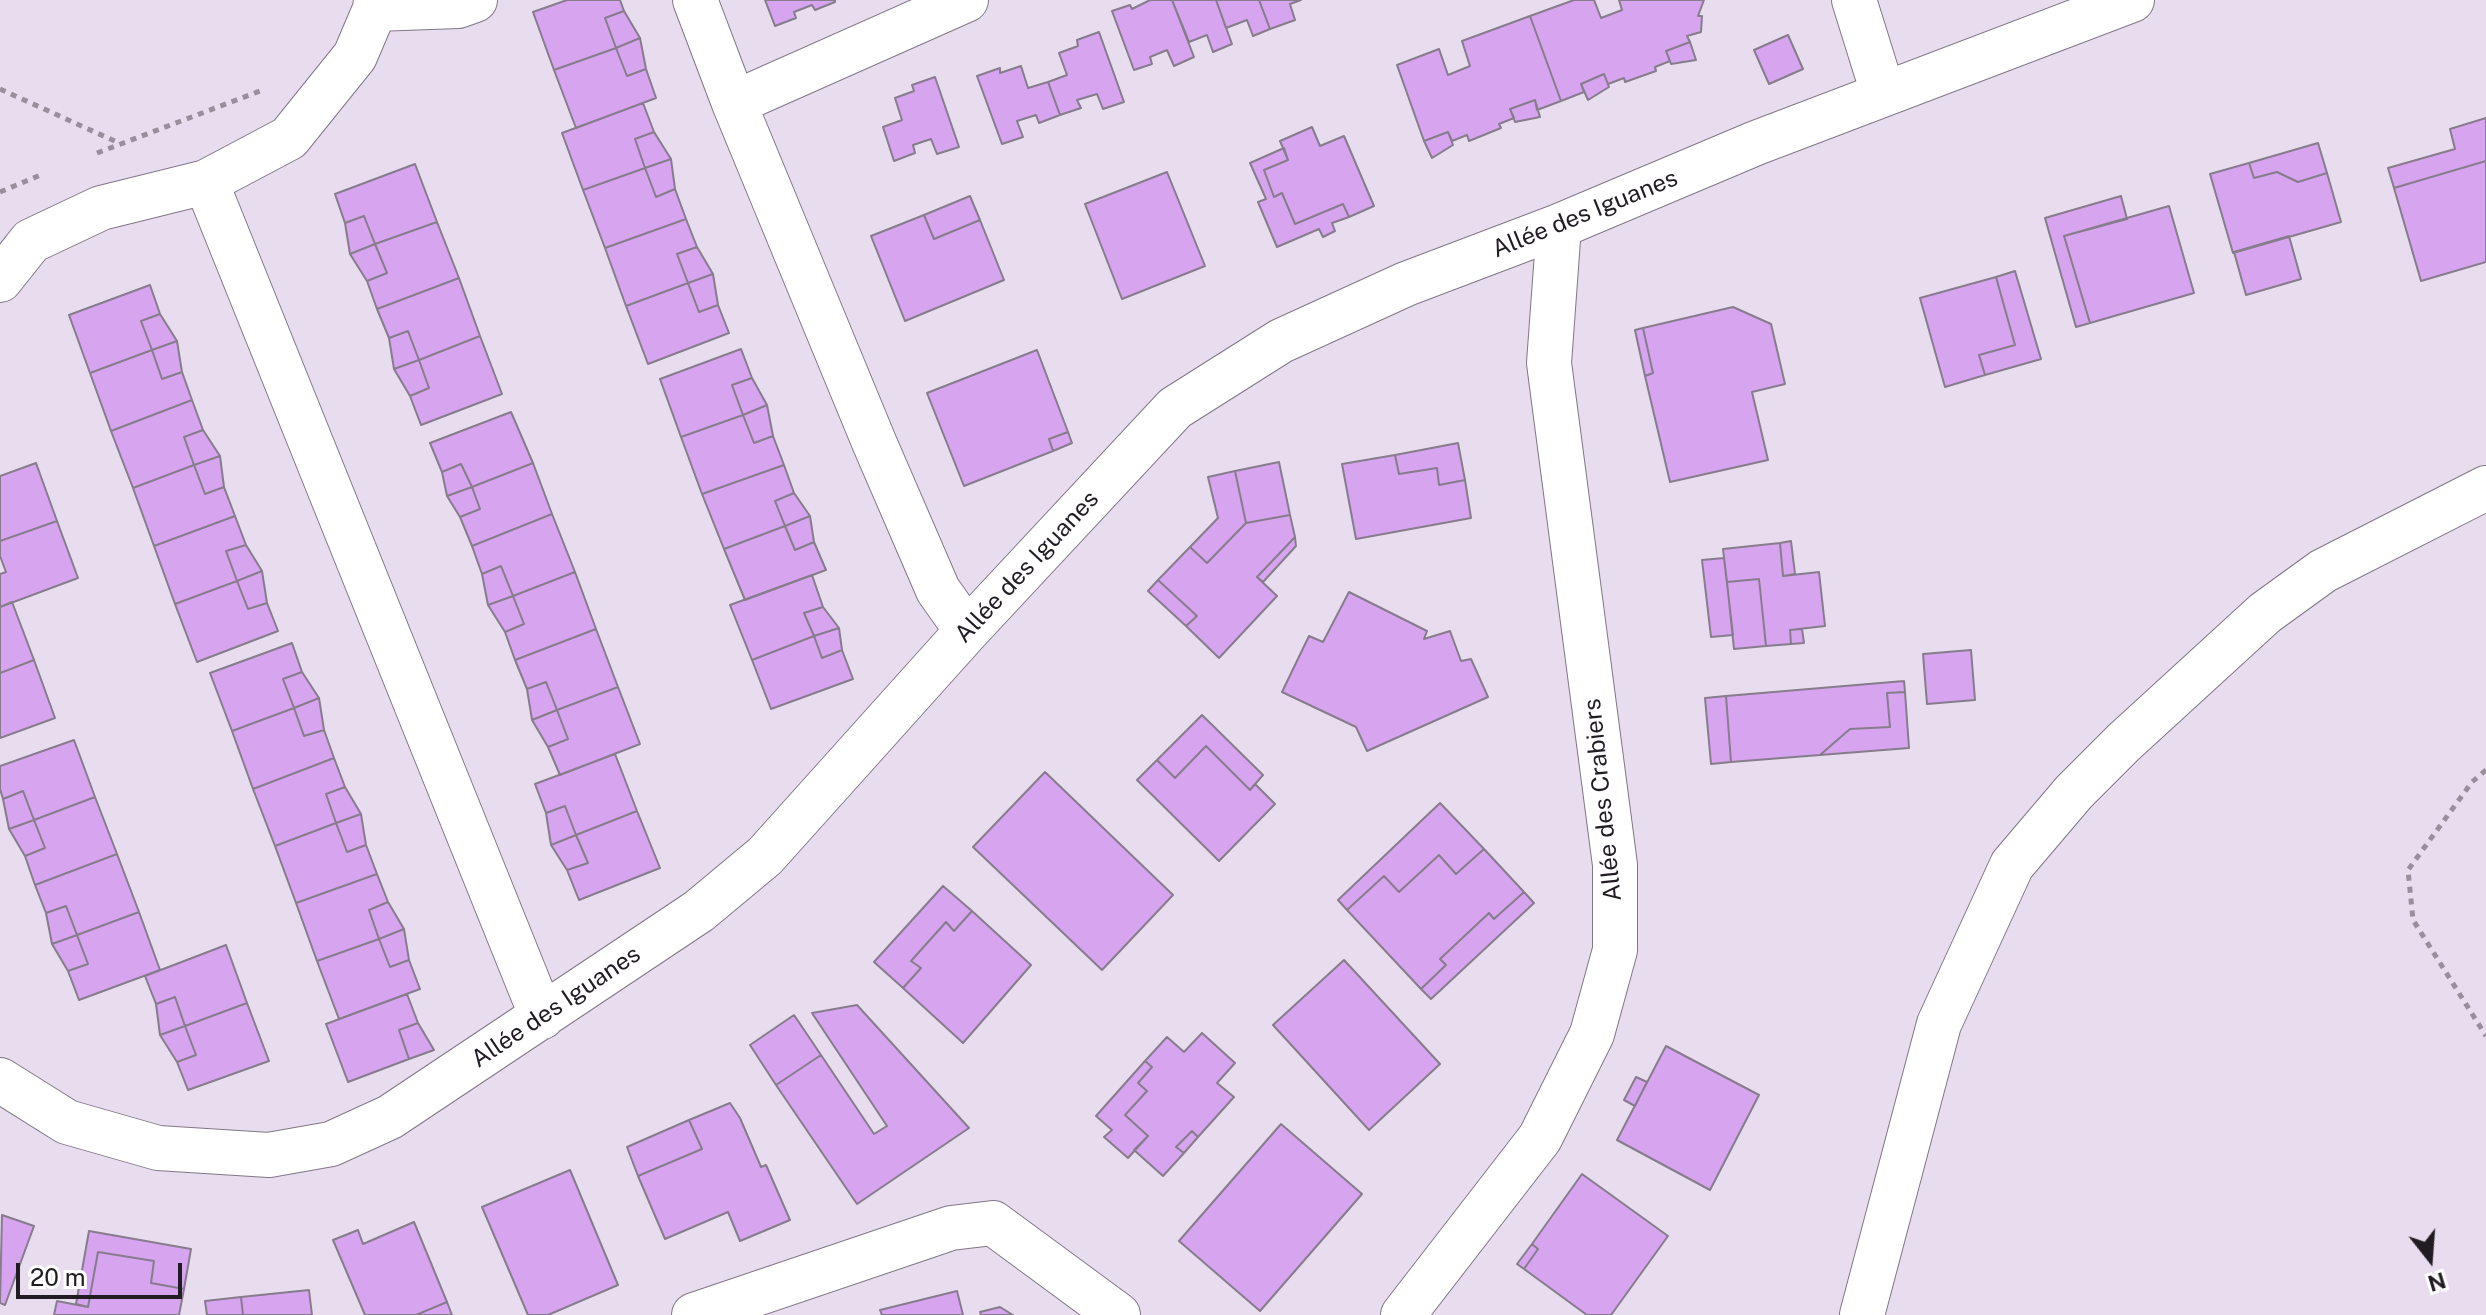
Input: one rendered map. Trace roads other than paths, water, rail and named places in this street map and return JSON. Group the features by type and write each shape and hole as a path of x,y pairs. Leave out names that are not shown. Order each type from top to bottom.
{"street":[{"path":"0,280 31,241 101,208 206,182 289,138 355,56 375,4 458,6 475,0"},
{"path":"695,0 734,103 938,590 967,631"},
{"path":"734,103 966,0"},
{"path":"1854,0 1883,93"},
{"name":"Allée des Iguanes","path":"0,1080 67,1122 158,1148 269,1155 331,1144 390,1117 699,911 765,856 967,631 1175,408 1281,341 1406,284 1559,226 1742,148 2132,0"},
{"path":"206,182 542,1017"},
{"name":"Allée des Crabiers","path":"1403,1315 1540,1138 1592,1034 1615,950 1615,865 1549,363 1559,226"},
{"path":"1862,1315 1939,1024 2012,865 2074,792 2123,743 2265,613 2323,571 2486,488"},
{"path":"694,1315 951,1228 993,1223 1118,1315"}]}
